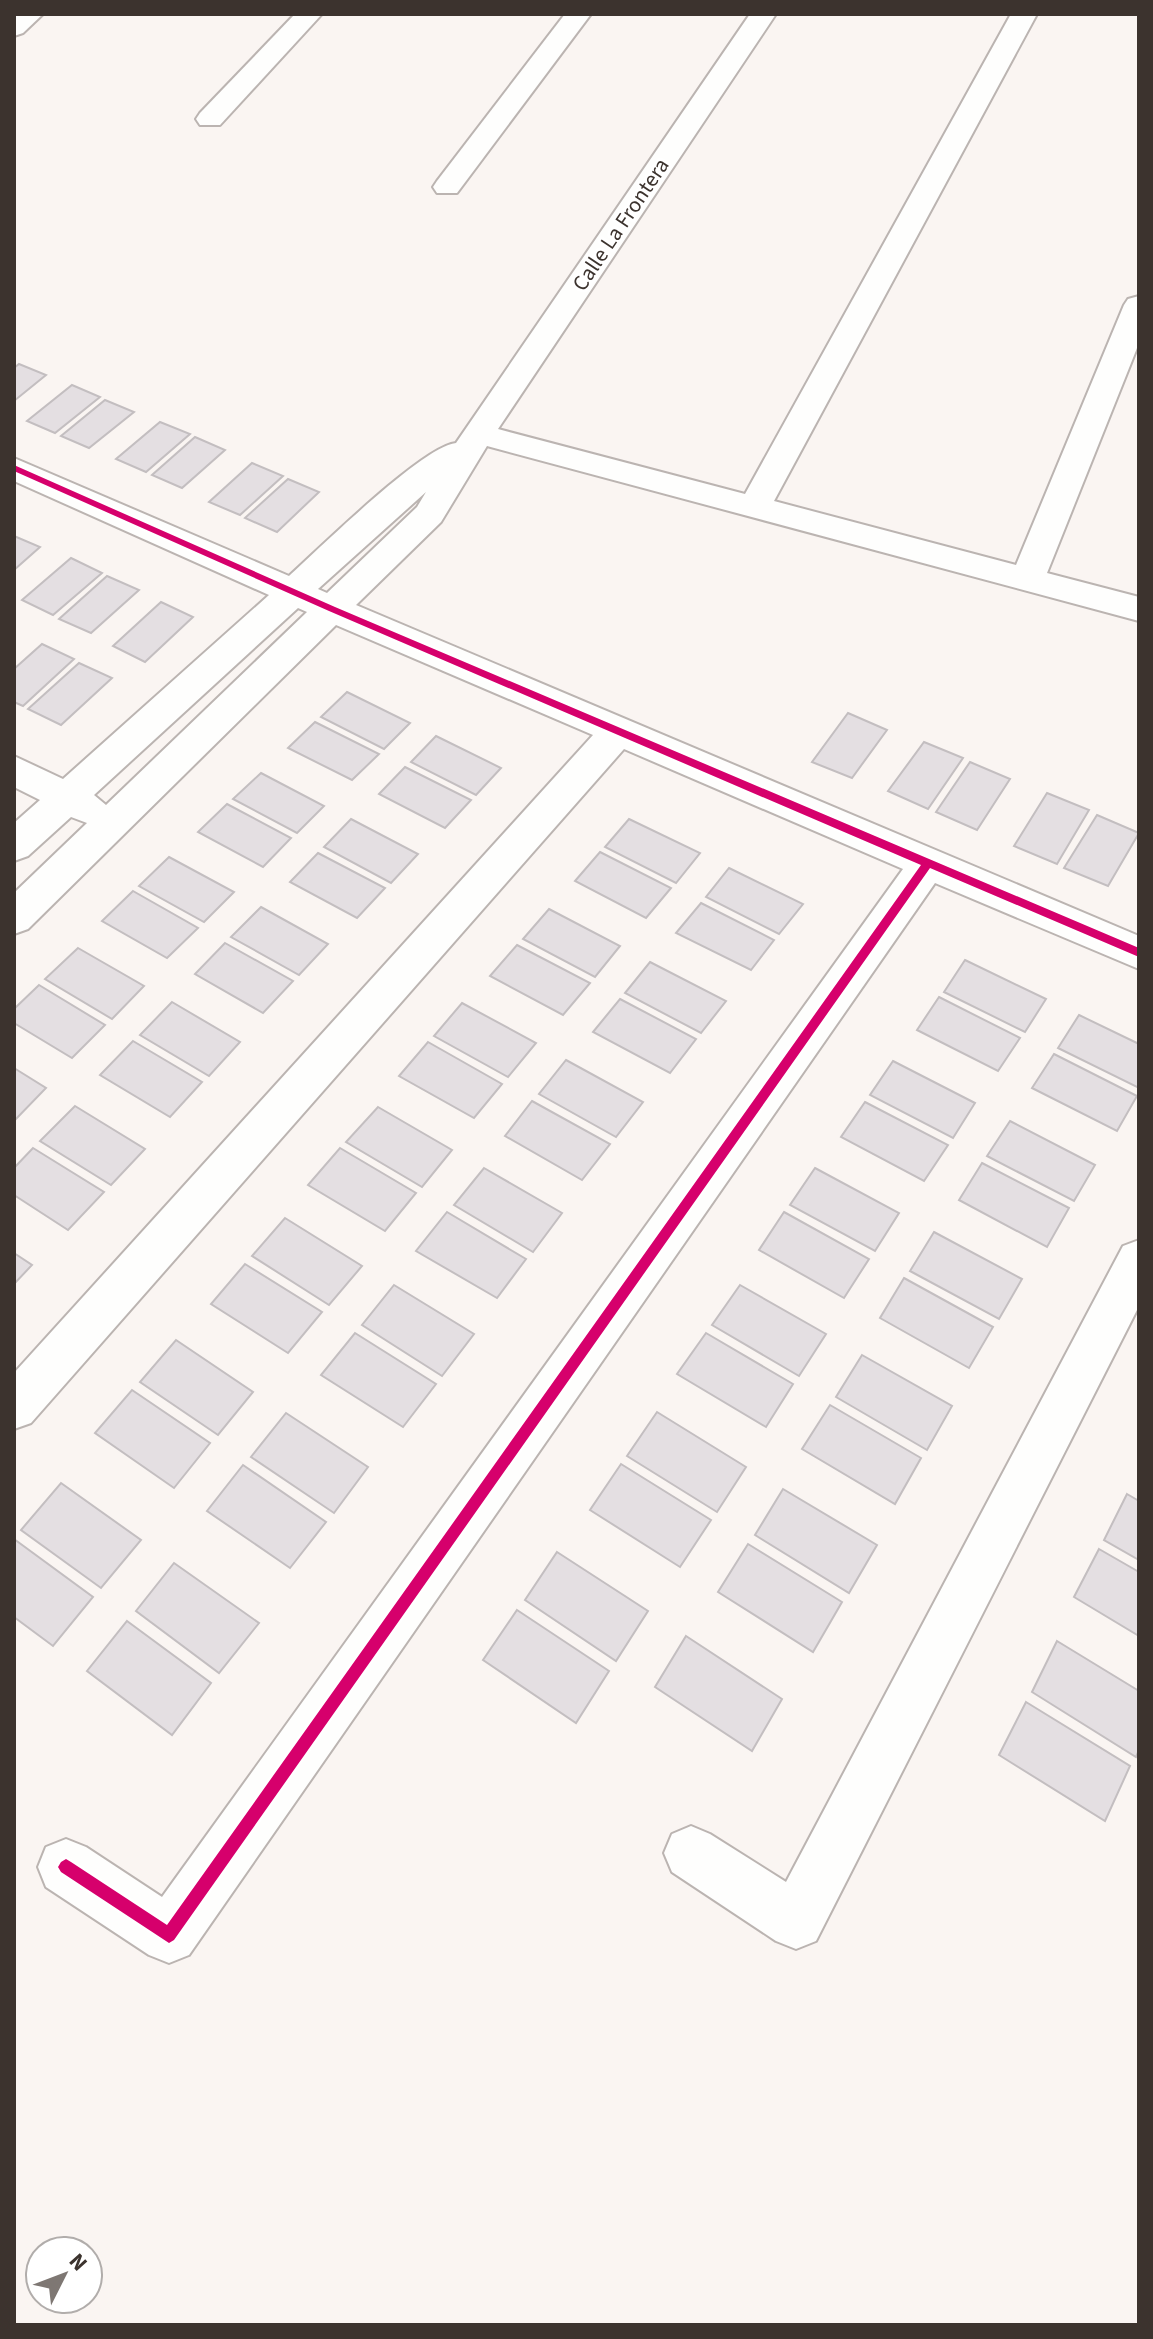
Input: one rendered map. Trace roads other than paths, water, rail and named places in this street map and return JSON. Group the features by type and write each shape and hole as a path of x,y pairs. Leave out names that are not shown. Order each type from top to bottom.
{"street":[{"path":"14,28 30,14"},
{"path":"210,119 309,14"},
{"path":"447,187 578,14"},
{"name":"Calle La Frontera","path":"478,434 763,14"},
{"path":"754,507 1024,14"},
{"path":"1027,579 1139,305"},
{"path":"478,434 1139,609"},
{"path":"14,846 397,498 478,434"},
{"path":"14,918 429,514 478,434"},
{"path":"14,468 332,609 1139,953"},
{"path":"14,1407 618,731"},
{"path":"14,770 112,823"},
{"path":"66,1867 169,1935 928,863"},
{"path":"691,1853 796,1921 1139,1260"}]}
